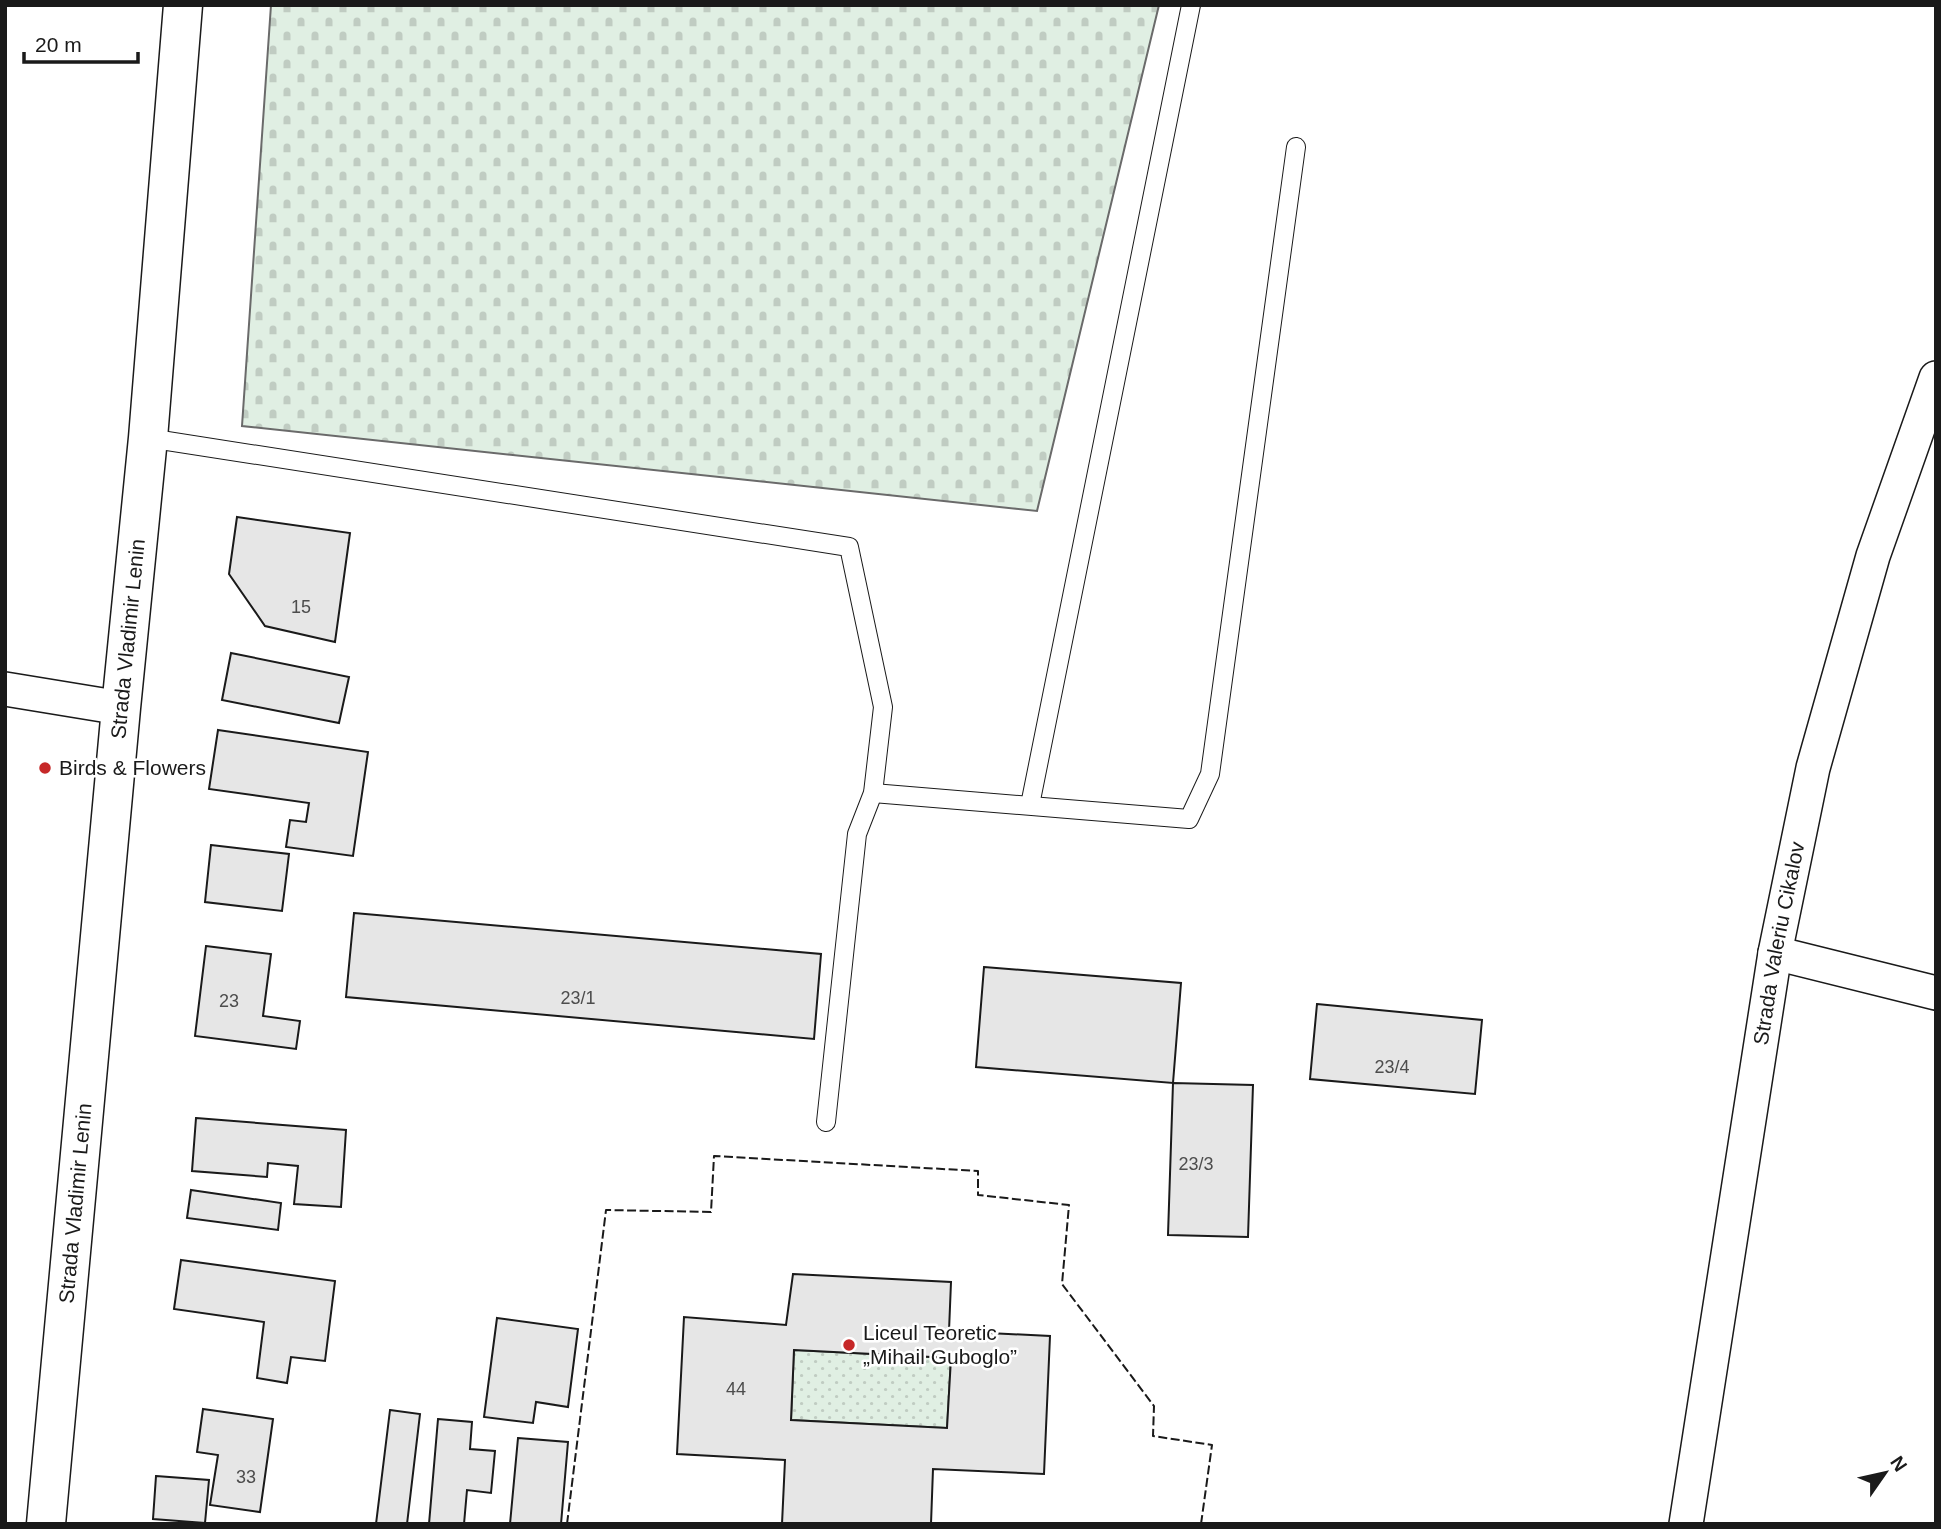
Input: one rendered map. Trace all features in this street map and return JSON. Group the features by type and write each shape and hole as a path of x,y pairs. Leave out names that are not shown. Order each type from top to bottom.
{"main road":[{"name":"Strada Vladimir Lenin","path":"46,1524 148,439 183,5"}],"street":[{"name":"Strada Valeriu Cikalov","path":"1686,1524 1775,953 1814,768 1873,556 1936,378"},
{"path":"5,689 121,708"},
{"path":"1775,953 1936,993"}],"lane":[{"path":"1030,805 1191,5"},
{"path":"873,793 1189,819 1210,774 1296,147"},
{"path":"148,439 849,547 883,707 873,793 857,834 826,1122"}],"green space":[{"path":"271,5 1159,5 1037,511 242,426"},
{"path":"794,1350 951,1358 947,1428 791,1420"}],"building":[{"path":"237,517 350,533 335,642 265,626 229,574"},
{"path":"231,653 349,677 339,723 222,700"},
{"path":"218,730 368,752 353,856 286,847 290,820 306,822 309,803 209,789"},
{"path":"211,845 289,854 282,911 205,902"},
{"path":"354,913 821,954 814,1039 346,997"},
{"path":"206,946 271,954 263,1016 300,1021 296,1049 195,1036"},
{"path":"984,967 1181,983 1173,1083 976,1067"},
{"path":"1317,1004 1482,1020 1475,1094 1310,1079"},
{"path":"1173,1083 1253,1085 1248,1237 1168,1235"},
{"path":"196,1118 346,1130 341,1207 294,1204 298,1166 268,1163 267,1177 192,1171"},
{"path":"191,1190 281,1203 278,1230 187,1218"},
{"path":"181,1260 335,1281 325,1361 291,1357 287,1383 257,1378 264,1322 174,1309"},
{"path":"793,1274 951,1282 949,1331 1050,1336 1044,1474 933,1469 931,1524 782,1524 785,1460 677,1454 684,1317 786,1325","holes":["794,1350 951,1358 947,1428 791,1420"]},
{"path":"497,1318 578,1329 568,1407 536,1402 533,1423 484,1417"},
{"path":"203,1409 273,1419 260,1512 210,1505 218,1455 197,1452"},
{"path":"390,1410 420,1414 407,1524 376,1524"},
{"path":"438,1419 472,1422 470,1449 495,1451 491,1493 467,1490 464,1524 429,1524"},
{"path":"518,1438 568,1442 561,1524 510,1524"},
{"path":"156,1476 209,1480 205,1523 153,1519"}],"fence":[{"path":"567,1524 606,1210 711,1212 714,1156 978,1171 978,1195 1069,1205 1062,1284 1154,1406 1153,1436 1212,1445 1201,1524"}],"place":[{"name":"Birds & Flowers","path":"45,768"},
{"name":"Liceul Teoretic „Mihail Guboglo”","path":"849,1345"}]}
